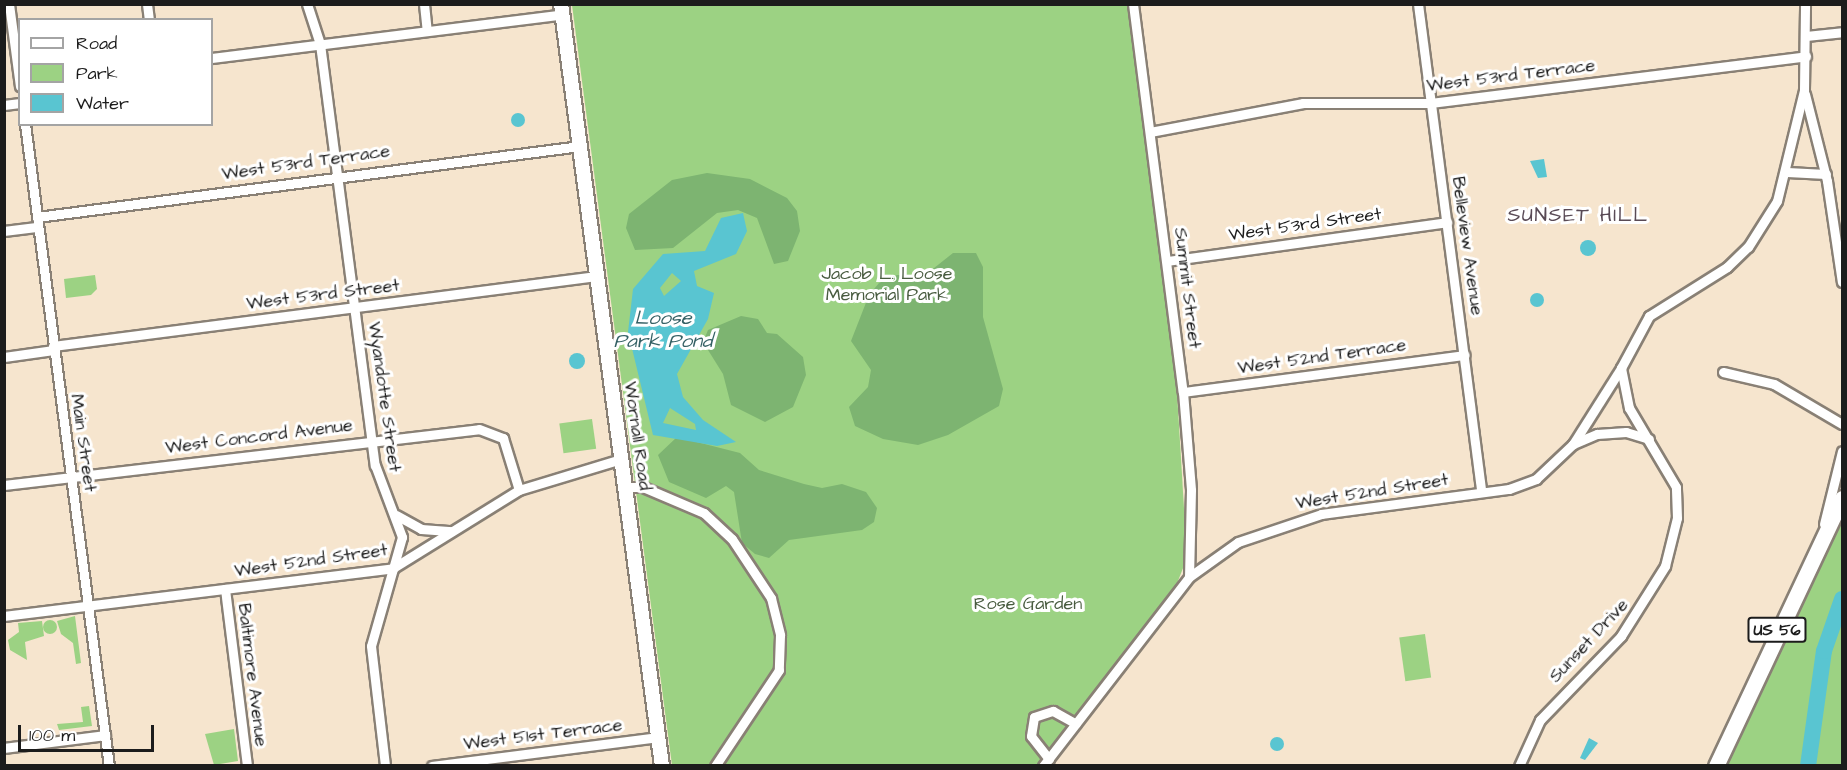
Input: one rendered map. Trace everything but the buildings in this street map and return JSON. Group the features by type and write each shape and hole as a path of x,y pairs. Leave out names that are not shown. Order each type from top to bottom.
{"highway":[{"name":"US 56","path":"1716,765 1822,532 1842,498"}],"main road":[{"name":"Wornall Road","path":"562,9 662,765"}],"street":[{"path":"9,4 18,71"},
{"name":"Wyandotte Street","path":"307,4 320,44 377,478 402,537 371,646 386,765"},
{"path":"424,4 427,31"},
{"name":"Summit Street","path":"1133,4 1183,392 1191,490 1189,577"},
{"name":"Belleview Avenue","path":"1418,4 1481,492"},
{"path":"1573,444 1621,368 1649,316 1727,267 1748,247 1787,172 1804,90 1805,4"},
{"path":"213,58 427,31 562,9"},
{"path":"1806,36 1842,32"},
{"name":"West 53rd Terrace","path":"1150,132 1303,103 1431,104 1806,56"},
{"path":"1804,90 1826,174 1842,282"},
{"name":"Main Street","path":"25,126 109,765"},
{"name":"West 53rd Terrace","path":"4,231 37,222 337,175 580,146"},
{"path":"1787,172 1826,174"},
{"name":"West 53rd Street","path":"1167,261 1447,222"},
{"name":"West 53rd Street","path":"4,357 53,348 597,276"},
{"name":"West 52nd Terrace","path":"1183,392 1465,355"},
{"name":"Sunset Drive","path":"1519,765 1540,720 1621,636 1665,566 1677,518 1676,487 1629,408 1621,368"},
{"path":"1723,372 1774,384 1842,424"},
{"name":"West Concord Avenue","path":"4,485 488,430 503,438 519,490"},
{"name":"West 52nd Street","path":"1046,762 1189,577 1238,542 1290,521 1481,492 1536,479 1573,444 1609,431 1649,439"},
{"path":"1822,532 1842,451"},
{"name":"West 52nd Street","path":"4,616 393,568 519,490 621,459"},
{"path":"625,487 644,487 704,513 732,539 771,598 780,636 779,670 715,765"},
{"path":"389,508 421,529 455,530"},
{"name":"Baltimore Avenue","path":"225,589 247,765"},
{"path":"1046,762 1031,736 1034,717 1053,711 1076,724"},
{"path":"4,748 105,735"},
{"name":"West 51st Terrace","path":"432,765 658,737"}],"green space":[{"name":"Jacob L. Loose Memorial Park","path":"572,5 1129,5 1177,392 1187,558 1174,591 1037,765 672,765"},
{"path":"707,173 750,179 787,198 797,211 800,231 788,261 774,264 757,218 738,210 717,213 673,248 635,250 626,228 629,214 672,180"},
{"path":"953,253 976,253 983,267 983,317 1003,389 999,406 948,435 918,445 883,439 855,426 849,407 868,387 871,370 851,341 869,295 879,283 897,275 924,276"},
{"path":"95,275 97,289 91,295 66,298 64,279"},
{"path":"741,316 758,319 767,333 777,334 803,357 806,375 793,407 765,422 731,405 723,374 703,342 708,330"},
{"path":"592,419 596,449 563,453 559,424"},
{"path":"677,437 740,453 759,470 804,484 822,488 842,484 866,492 877,508 874,522 862,530 789,540 769,558 755,554 742,543 734,492 726,486 706,498 669,482 658,455"},
{"path":"1842,511 1842,765 1727,766 1827,538"},
{"path":"75,616 81,663 76,664 73,643 61,634 57,621"},
{"path":"47,620 53,620 57,627 53,634 47,634 43,630 43,624"},
{"path":"42,621 44,636 25,642 27,660 10,650 8,640 19,632 18,623"},
{"path":"1425,634 1431,678 1405,681 1399,638"},
{"path":"89,706 92,726 59,730 57,724 83,722 81,707"},
{"path":"234,729 238,761 214,765 205,734"}],"water":[{"path":"515,113 521,113 525,120 521,127 515,127 511,123 511,117"},
{"path":"1544,159 1547,177 1538,178 1530,161"},
{"name":"Loose Park Pond","path":"743,213 747,231 736,254 694,271 697,286 714,293 708,319 677,374 683,397 703,420 736,442 717,446 653,435 628,332 633,289 663,254 705,251 721,218","holes":["672,273 681,281 664,296 660,288","670,408 695,424 696,430 663,423"]},
{"path":"1588,240 1594,242 1596,248 1594,254 1588,256 1582,254 1580,248 1582,242"},
{"path":"1537,293 1542,295 1544,300 1542,305 1537,307 1532,305 1530,300 1532,295"},
{"path":"577,353 585,361 577,369 569,361"},
{"path":"1277,737 1282,739 1284,744 1282,749 1277,751 1272,749 1270,744 1272,739"},
{"path":"1589,738 1598,743 1585,760 1580,758"}],"waterway":[{"path":"1808,766 1824,651 1842,599"}],"district":[{"name":"SUNSET HILL","path":"1578,215"}],"park label":[{"name":"Rose Garden","path":"1028,604"}]}
